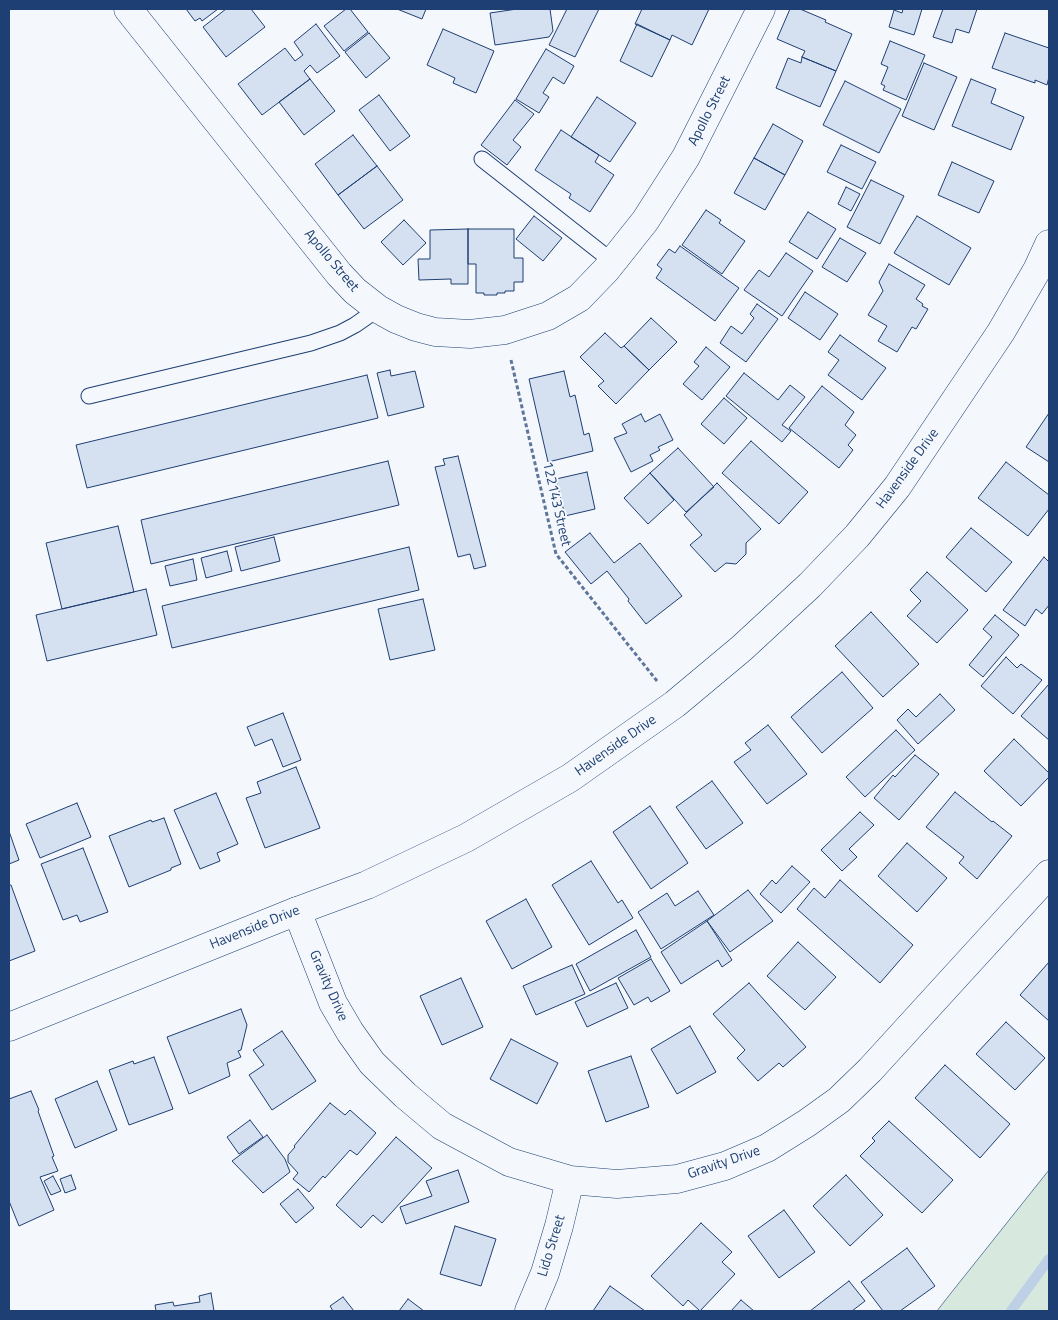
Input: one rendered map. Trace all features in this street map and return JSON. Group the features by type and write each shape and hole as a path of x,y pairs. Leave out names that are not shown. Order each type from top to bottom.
{"street":[{"name":"Apollo Street","path":"128,9 339,274 355,291 378,309 396,319 435,332 470,334 504,330 548,316 579,298 613,262 645,221 686,156 761,9"},
{"name":"Havenside Drive","path":"9,1027 297,911 367,885 466,838 570,778 675,704 742,648 810,585 857,536 897,487 1001,332 1037,270 1049,244"},
{"name":"Gravity Drive","path":"297,911 333,1003 350,1032 372,1062 405,1095 442,1126 509,1162 570,1180 617,1184 677,1179 725,1166 767,1148 807,1123 838,1100 870,1070 1049,874"},
{"name":"Lido Street","path":"529,1311 545,1273 570,1180"}],"lane":[{"path":"482,159 613,262"},
{"path":"89,396 311,343 340,333 378,309"}],"path":[{"name":"122143 Street","path":"504,330 556,554 675,704"}],"shaded area":[{"path":"1049,1170 1049,1311 937,1311 951,1293"}],"building":[{"path":"186,9 218,9 202,21 200,18 195,21"},
{"path":"226,9 251,9 265,27 226,57 203,27"},
{"path":"346,9 350,9 368,32 344,51 324,26"},
{"path":"397,9 426,9 422,19"},
{"path":"517,9 550,9 553,31 549,37 495,45 490,13"},
{"path":"567,9 599,9 575,57 549,45"},
{"path":"642,9 709,9 692,45 672,35 670,40 635,24"},
{"path":"790,9 800,9 852,34 836,71 802,57 805,51 777,39"},
{"path":"903,9 922,9 914,35 889,27 894,10 902,13"},
{"path":"943,9 977,9 969,33 956,29 952,43 933,37"},
{"path":"316,24 340,56 317,73 310,65 304,71 310,79 262,115 238,84 285,48 295,61 303,55 294,42"},
{"path":"637,24 670,40 652,77 620,61"},
{"path":"443,29 494,51 476,93 453,83 455,78 427,65"},
{"path":"369,33 390,58 366,78 345,52"},
{"path":"1005,33 1049,48 1049,77 1047,85 1035,80 1035,83 992,68"},
{"path":"890,41 925,55 906,100 883,90 885,86 881,84 888,67 881,64"},
{"path":"546,49 574,66 564,84 553,77 543,93 549,97 539,113 516,99"},
{"path":"802,57 836,71 820,107 776,88 788,58 801,63"},
{"path":"924,63 957,77 934,130 902,116"},
{"path":"310,79 335,111 304,135 279,102"},
{"path":"971,79 996,89 991,103 1024,117 1011,150 952,126"},
{"path":"845,81 901,109 879,153 823,125"},
{"path":"379,95 410,136 390,151 359,110"},
{"path":"597,97 636,123 610,162 571,137"},
{"path":"515,100 534,114 513,140 521,147 507,165 481,145"},
{"path":"773,124 803,141 785,175 754,158"},
{"path":"561,130 599,155 595,162 614,175 590,212 569,198 571,194 535,170"},
{"path":"353,135 377,166 338,195 315,164"},
{"path":"841,145 876,162 862,189 827,172"},
{"path":"754,158 785,175 765,210 734,193"},
{"path":"952,162 994,181 979,213 938,195"},
{"path":"377,166 403,200 364,229 338,195"},
{"path":"871,180 904,196 880,244 847,227"},
{"path":"846,187 860,194 851,211 838,204"},
{"path":"706,210 721,220 719,223 745,241 722,274 682,245"},
{"path":"808,212 836,229 817,259 789,242"},
{"path":"534,216 562,238 543,261 516,239"},
{"path":"917,216 971,248 949,285 894,253"},
{"path":"404,220 426,243 403,265 381,242"},
{"path":"468,229 514,229 514,258 523,258 523,282 514,282 514,291 505,291 505,293 497,293 497,295 476,293 476,264 468,264"},
{"path":"468,229 468,284 451,284 451,279 419,280 418,259 430,259 430,230"},
{"path":"840,238 866,253 847,282 822,267"},
{"path":"680,246 739,288 715,321 656,278 662,269 657,265 669,249 675,253"},
{"path":"786,253 813,271 782,316 744,290 759,270 769,277"},
{"path":"889,264 925,285 916,299 923,304 922,306 928,309 916,329 912,327 897,352 878,341 887,326 868,315 883,291 879,282"},
{"path":"805,292 838,314 820,340 788,318"},
{"path":"757,304 778,319 746,362 720,343 731,326 742,334 754,318 750,314"},
{"path":"651,318 677,342 649,370 624,346"},
{"path":"605,333 621,348 624,346 649,370 616,404 598,386 604,381 580,357"},
{"path":"840,335 886,368 862,400 828,375 839,360 828,352"},
{"path":"706,347 730,367 702,400 683,384 699,366 694,362"},
{"path":"390,370 391,376 415,371 424,407 388,416 377,373"},
{"path":"564,371 570,397 575,395 584,435 589,433 593,451 548,462 529,379"},
{"path":"744,373 778,400 790,385 805,397 782,425 791,431 782,442 726,396"},
{"path":"367,375 378,418 87,488 76,445"},
{"path":"822,386 854,412 845,425 856,435 848,445 853,450 839,468 789,428"},
{"path":"724,398 747,418 724,444 701,424"},
{"path":"1049,413 1049,462 1026,447"},
{"path":"641,414 645,422 660,414 673,440 658,447 660,450 650,455 653,461 631,472 614,438 627,433 622,424"},
{"path":"751,441 808,492 779,524 722,473"},
{"path":"678,448 714,487 686,512 650,473"},
{"path":"458,456 486,566 474,569 470,554 458,557 435,467 445,465 443,459"},
{"path":"388,461 399,505 151,564 141,520"},
{"path":"1006,462 1049,495 1049,509 1028,536 978,498"},
{"path":"587,472 595,509 565,516 556,479"},
{"path":"650,473 674,500 648,524 624,498"},
{"path":"717,483 761,529 746,543 746,554 736,564 726,563 715,572 690,545 702,535 684,515"},
{"path":"118,526 134,592 62,609 46,543"},
{"path":"971,528 1012,562 986,592 946,557"},
{"path":"590,533 614,563 640,543 682,596 646,624 607,571 591,584 565,552"},
{"path":"274,537 280,561 241,571 235,547"},
{"path":"409,547 419,590 172,648 162,606"},
{"path":"227,551 232,571 206,578 201,558"},
{"path":"1044,557 1049,562 1049,605 1042,614 1036,609 1025,626 1003,610"},
{"path":"193,559 197,580 170,586 165,566"},
{"path":"927,572 968,610 937,643 907,616 921,601 910,590"},
{"path":"146,589 157,635 47,661 36,615"},
{"path":"423,599 435,650 390,660 378,609"},
{"path":"871,612 919,664 883,697 835,646"},
{"path":"995,615 1019,635 983,677 969,665 992,637 983,629"},
{"path":"1006,657 1017,668 1021,664 1042,680 1013,714 981,686"},
{"path":"842,672 873,708 822,753 791,717"},
{"path":"1049,684 1049,740 1021,716"},
{"path":"940,694 955,710 918,744 897,720 908,709 916,717"},
{"path":"283,713 301,760 283,767 272,739 255,746 247,727"},
{"path":"768,725 807,774 767,804 734,762 751,750 745,743"},
{"path":"896,730 915,750 865,797 846,777"},
{"path":"1014,739 1049,773 1049,777 1021,806 984,771"},
{"path":"915,755 939,774 899,820 874,798 893,775 895,777"},
{"path":"296,767 320,828 265,848 246,798 261,793 257,782"},
{"path":"712,781 743,823 706,849 676,807"},
{"path":"955,792 1012,836 977,879 959,863 964,857 926,827"},
{"path":"216,793 238,844 217,853 220,861 200,869 174,810"},
{"path":"77,803 91,837 40,858 26,824"},
{"path":"650,806 688,863 651,889 613,832"},
{"path":"860,812 874,825 849,849 857,857 842,871 821,850"},
{"path":"164,818 181,864 129,887 109,836 151,820 152,822"},
{"path":"9,831 19,860 9,864"},
{"path":"907,843 947,878 917,912 878,876"},
{"path":"83,848 108,912 80,922 77,915 63,920 41,864"},
{"path":"591,861 618,903 622,900 633,918 589,945 552,885"},
{"path":"792,866 810,882 781,913 760,894 772,880 776,884"},
{"path":"840,880 913,945 880,983 797,909 814,888 825,898"},
{"path":"9,885 11,885 35,951 9,961"},
{"path":"748,890 773,921 730,952 707,921"},
{"path":"698,891 714,915 661,949 638,912 667,893 675,906"},
{"path":"526,899 552,947 512,969 486,921"},
{"path":"707,921 732,960 722,967 718,960 681,984 661,952"},
{"path":"636,930 651,957 590,991 576,964"},
{"path":"798,942 836,977 805,1010 767,976"},
{"path":"651,959 670,991 651,1002 648,997 634,1005 618,978"},
{"path":"1049,962 1049,1021 1020,995"},
{"path":"572,965 585,994 536,1015 523,986"},
{"path":"461,978 483,1027 442,1045 420,996"},
{"path":"616,983 628,1008 587,1027 575,1002"},
{"path":"749,983 806,1047 783,1067 779,1063 758,1081 737,1058 745,1050 713,1014"},
{"path":"241,1009 247,1025 241,1050 238,1051 241,1057 227,1063 230,1076 189,1094 167,1037"},
{"path":"1006,1022 1045,1058 1015,1090 976,1054"},
{"path":"690,1026 716,1072 677,1094 651,1049"},
{"path":"282,1031 316,1081 272,1110 249,1075 264,1065 253,1050"},
{"path":"511,1039 558,1063 537,1104 490,1079"},
{"path":"631,1056 649,1107 606,1122 588,1071"},
{"path":"154,1057 173,1109 129,1125 109,1070 133,1061 134,1064"},
{"path":"945,1065 1010,1124 980,1158 915,1098"},
{"path":"97,1081 117,1130 75,1148 55,1099"},
{"path":"31,1091 39,1110 54,1156 52,1157 58,1171 40,1177 54,1210 19,1226 9,1201 9,1099"},
{"path":"330,1103 345,1115 350,1110 376,1133 357,1155 350,1150 325,1178 323,1176 309,1192 293,1179 298,1173 288,1162 288,1155"},
{"path":"250,1120 263,1137 239,1154 227,1137"},
{"path":"889,1121 953,1180 922,1213 860,1156 875,1141 872,1138"},
{"path":"267,1135 285,1159 290,1172 263,1193 232,1161"},
{"path":"396,1137 432,1168 382,1223 373,1215 361,1228 336,1205"},
{"path":"458,1170 469,1202 406,1224 400,1207 432,1196 426,1181"},
{"path":"71,1175 76,1189 65,1193 60,1179"},
{"path":"846,1175 883,1215 850,1246 813,1206"},
{"path":"53,1176 61,1191 51,1195 44,1181"},
{"path":"298,1189 314,1208 296,1223 280,1204"},
{"path":"784,1210 815,1252 779,1278 748,1236"},
{"path":"701,1223 732,1252 722,1262 735,1274 700,1311 688,1300 683,1306 651,1276"},
{"path":"455,1226 496,1239 481,1286 440,1274"},
{"path":"907,1248 935,1286 900,1311 883,1311 861,1282"},
{"path":"849,1281 865,1301 852,1311 810,1311"},
{"path":"610,1286 645,1311 593,1311"},
{"path":"211,1293 214,1311 156,1311 155,1305 173,1302 174,1306 200,1302 199,1296"},
{"path":"343,1297 354,1311 333,1311 330,1306"},
{"path":"408,1299 424,1311 399,1311"},
{"path":"741,1300 754,1311 731,1311"}],"waterway":[{"path":"1011,1311 1049,1259"}]}
